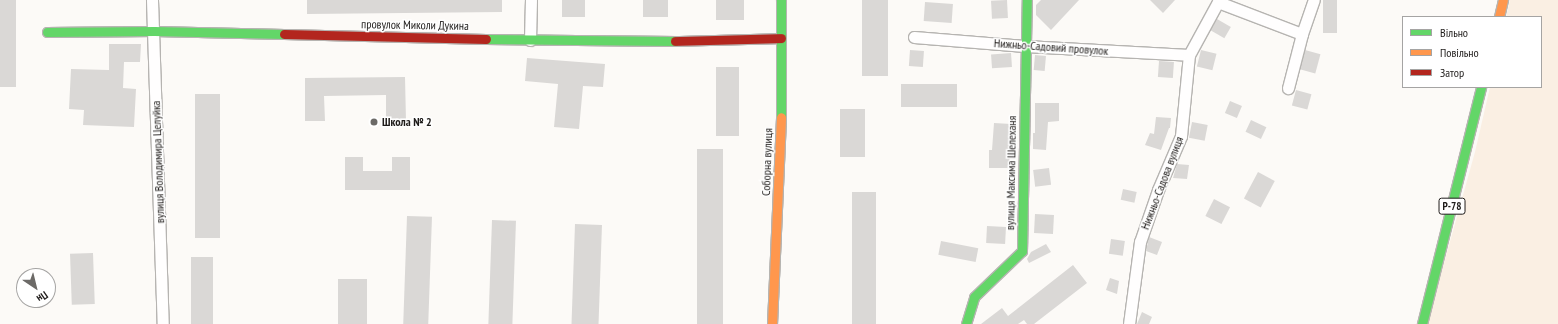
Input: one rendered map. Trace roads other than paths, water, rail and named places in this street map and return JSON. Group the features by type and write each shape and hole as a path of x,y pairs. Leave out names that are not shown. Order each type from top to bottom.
{"street":[{"name":"вулиця Володимира Целуйка","path":"152,0 163,324"},
{"path":"530,40 531,0"},
{"name":"Соборна вулиця","path":"772,324 782,91 782,0"},
{"name":"вулиця Максима Шелеханя","path":"966,324 974,297 1022,251 1027,0"},
{"path":"1288,88 1302,34 1314,0"},
{"path":"1499,16 1503,0"},
{"path":"1218,1 1302,34"},
{"name":"Нижньо-Садова вулиця","path":"1129,324 1140,242 1158,190 1181,136 1189,55 1218,1"},
{"name":"провулок Миколи Дукина","path":"48,32 154,31 530,40 682,41 781,38"},
{"name":"Нижньо-Садовий провулок","path":"914,37 1025,46 1189,55"},
{"name":"Р-78","path":"1422,324 1481,88"}],"place":[{"name":"Школа № 2","path":"374,122"}]}
